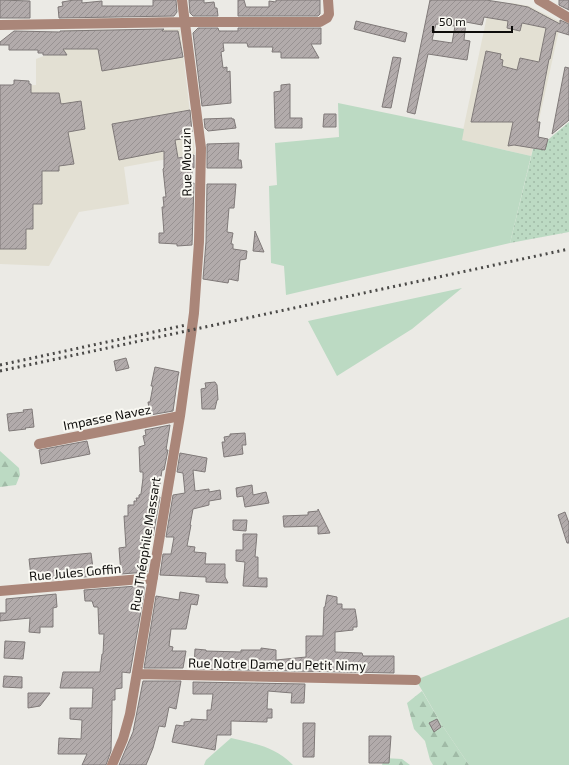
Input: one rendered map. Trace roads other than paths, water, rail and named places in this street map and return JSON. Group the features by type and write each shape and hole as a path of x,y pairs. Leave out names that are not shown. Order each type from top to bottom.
{"street":[{"name":"Rue Mouzin","path":"182,0 201,148 199,242 193,324"},
{"path":"0,25 185,22 320,22 327,18 328,0"},
{"path":"542,0 569,18"},
{"name":"Rue Théophile Massart","path":"112,765 123,738 130,714 180,416 193,324"},
{"name":"Impasse Navez","path":"39,444 180,416"},
{"name":"Rue Jules Goffin","path":"0,591 153,578"},
{"name":"Rue Notre Dame du Petit Nimy","path":"137,674 416,680"}],"railway":[{"path":"0,371 569,249"},
{"path":"0,365 186,325"}]}
